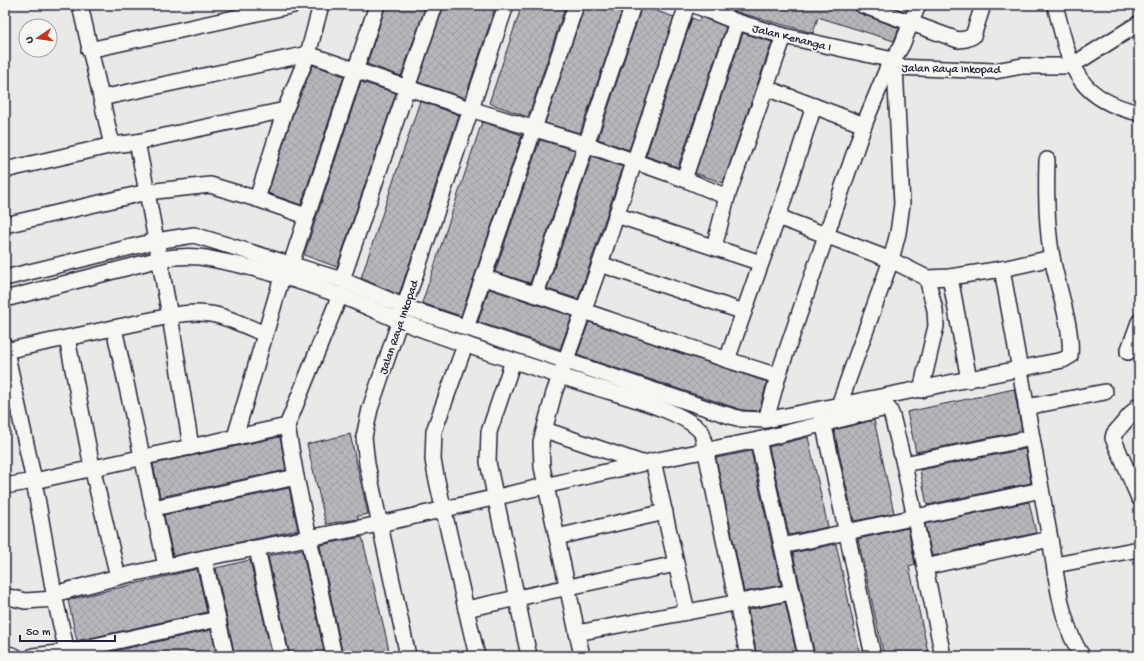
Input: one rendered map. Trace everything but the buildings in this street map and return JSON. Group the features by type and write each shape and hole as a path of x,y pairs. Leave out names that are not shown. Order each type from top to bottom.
{"street":[{"path":"80,5 89,50 113,145"},
{"path":"257,198 285,110 308,54 321,5"},
{"path":"291,264 377,5"},
{"path":"342,280 434,5"},
{"name":"Jalan Raya Inkopad","path":"408,656 367,464 364,437 370,409 506,5"},
{"path":"466,328 485,278 576,5"},
{"path":"536,294 585,144 633,5"},
{"path":"582,656 541,454 544,430 560,376 600,264 687,5"},
{"name":"Jalan Kenanga I","path":"694,5 736,22 894,64"},
{"path":"862,5 958,40 973,36 984,5"},
{"name":"Jalan Raya Inkopad","path":"839,405 891,260 898,233 902,204 894,64 918,5"},
{"path":"1055,5 1071,66 1075,73 1088,88 1100,97 1139,113"},
{"path":"89,50 289,6"},
{"path":"684,179 736,22"},
{"path":"1071,66 1138,24"},
{"path":"714,247 727,197 784,36"},
{"path":"101,98 308,54 470,109 535,128 635,161 727,197"},
{"name":"Jalan Raya Inkopad","path":"766,420 778,376 864,125 887,69 894,64 995,71 1022,66 1071,66"},
{"path":"766,88 864,125"},
{"path":"727,360 778,217 814,106"},
{"path":"5,170 113,145 137,142 285,110"},
{"path":"137,142 160,259 191,447"},
{"path":"5,596 25,601 55,596 118,577 166,566 380,524 648,462 758,440 822,416 839,405 921,390 1063,360 1070,356 1070,339 1052,258 1047,221 1047,160"},
{"path":"5,225 147,192 210,185 257,198 306,216"},
{"path":"616,215 761,263"},
{"path":"778,217 891,260 927,278 950,277 1002,269 1052,258"},
{"path":"5,278 156,241 194,235 342,280 405,307 566,362 741,419 766,420 822,416 883,408 888,409 892,416 904,464 943,656"},
{"path":"5,299 160,259 195,256 212,259 282,277 340,295 399,321 465,345 635,400 688,420 697,427 702,434 706,450 738,602 744,655"},
{"path":"600,264 744,312"},
{"path":"1002,269 1064,615 1074,644 1082,656"},
{"path":"235,437 282,277"},
{"path":"950,277 969,380"},
{"path":"485,278 778,376"},
{"path":"921,390 936,326 935,310 927,278"},
{"path":"334,656 296,477 287,426 340,295"},
{"path":"68,654 55,596 34,481 5,349 67,338 170,316 198,312 212,313 265,334"},
{"path":"1128,352 1139,322"},
{"path":"114,328 166,566"},
{"path":"67,338 92,467 118,577"},
{"path":"465,345 442,408 434,437 433,460 477,656"},
{"path":"513,361 489,432 488,462 529,656"},
{"path":"1026,407 1105,392"},
{"path":"1139,405 1114,434 1113,438 1139,498"},
{"path":"822,416 873,656"},
{"path":"5,486 287,426"},
{"path":"544,430 648,462"},
{"path":"904,464 1032,438"},
{"path":"758,440 806,656"},
{"path":"648,462 665,512 687,612"},
{"path":"154,508 296,477"},
{"path":"782,546 915,516 1042,490"},
{"path":"557,537 665,512"},
{"path":"925,567 1050,539"},
{"path":"257,548 281,656"},
{"path":"1055,565 1139,549"},
{"path":"204,558 226,656"},
{"path":"466,609 676,564"},
{"path":"577,633 792,592"},
{"path":"33,656 68,654 218,619"},
{"path":"5,653 15,656"}]}
